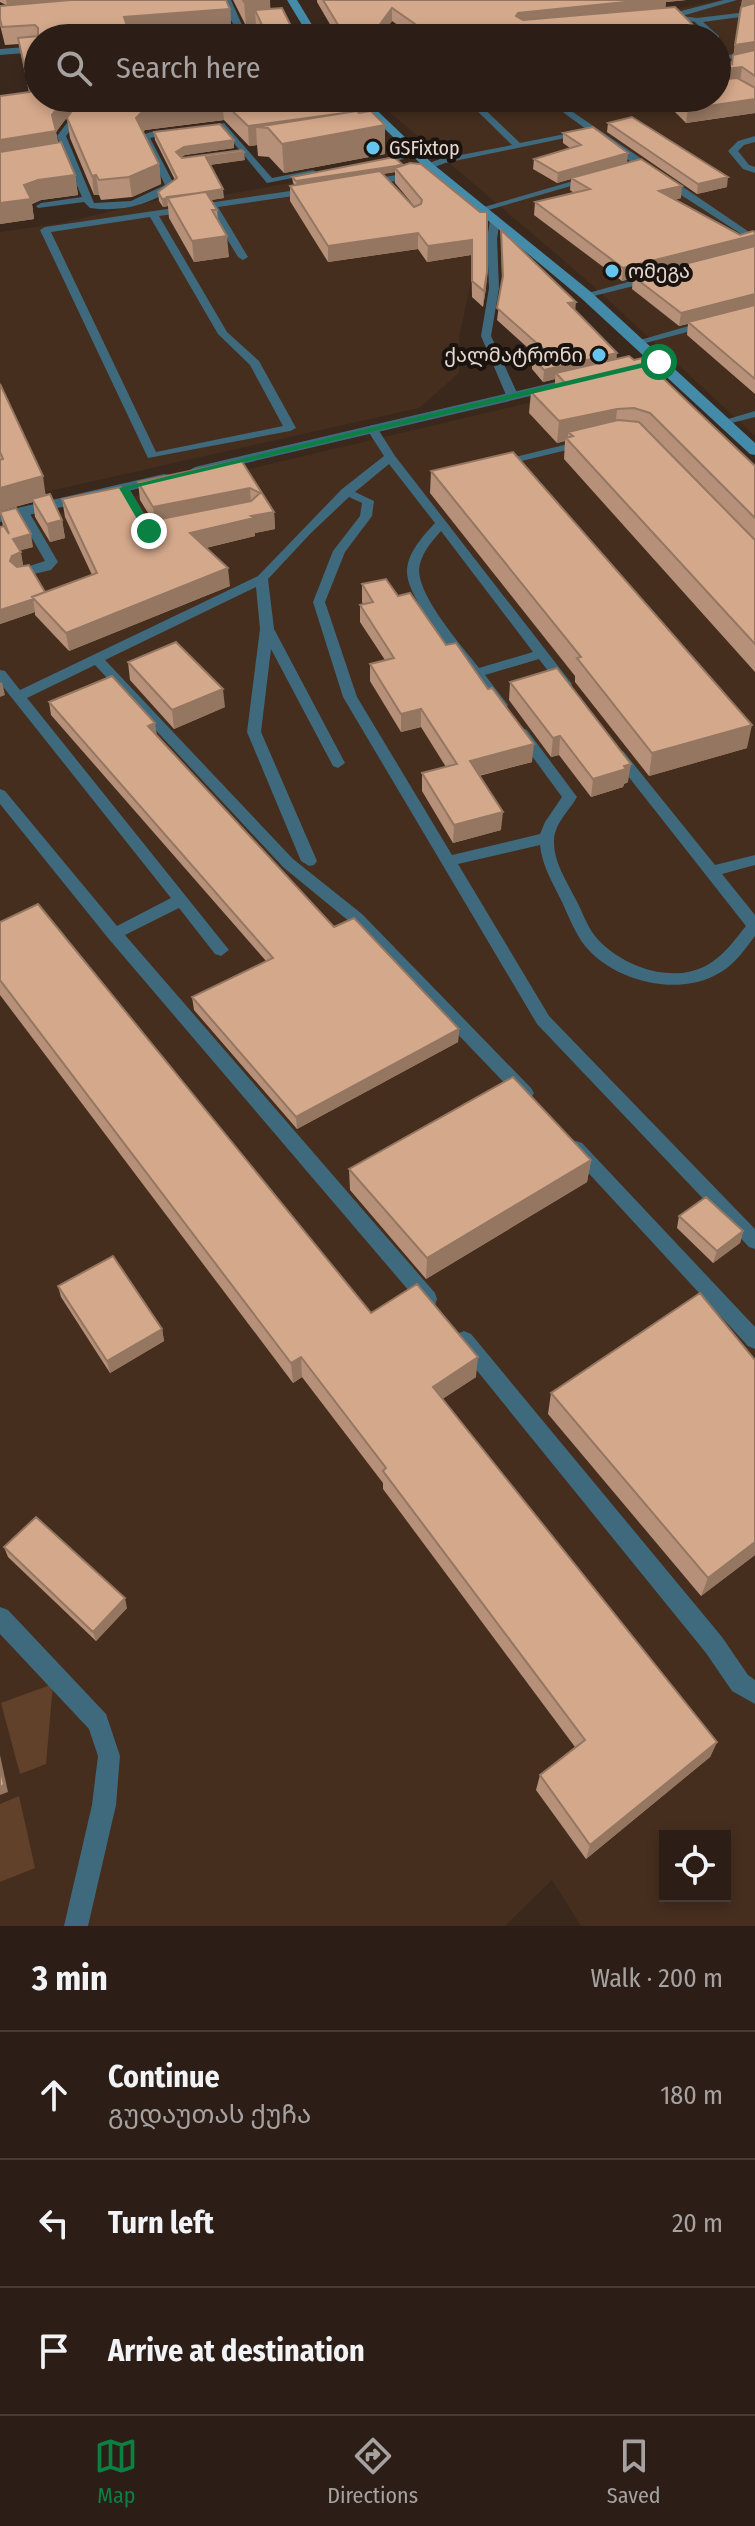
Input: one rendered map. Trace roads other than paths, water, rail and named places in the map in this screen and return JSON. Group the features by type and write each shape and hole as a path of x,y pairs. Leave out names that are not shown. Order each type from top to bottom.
{"street":[{"path":"208,1 225,0 238,24"},
{"path":"292,0 307,24"},
{"path":"0,52 24,50"},
{"path":"372,112 429,166 586,295 638,342 652,363 755,451"},
{"path":"0,517 600,375"}],"lane":[{"path":"661,17 733,0"},
{"path":"676,15 697,20 755,13"},
{"path":"697,20 701,24"},
{"path":"731,52 735,56"},
{"path":"731,56 755,54"},
{"path":"731,64 755,61"},
{"path":"93,112 77,113 69,129 61,136 90,205 133,204 159,196 170,186 145,136 224,126 270,181 330,170"},
{"path":"483,112 518,146"},
{"path":"568,112 641,165 755,240"},
{"path":"352,185 386,185 429,166 594,131"},
{"path":"755,139 741,143 733,151 746,167 755,170"},
{"path":"232,156 262,151"},
{"path":"360,165 415,154"},
{"path":"41,159 68,155"},
{"path":"627,169 641,165"},
{"path":"482,209 598,177"},
{"path":"153,214 223,334 255,363 290,428 152,456 45,230 321,189"},
{"path":"41,206 88,199"},
{"path":"212,205 243,257"},
{"path":"495,220 492,239 494,288 486,336 512,395"},
{"path":"586,295 663,276"},
{"path":"638,342 721,320"},
{"path":"724,422 755,414"},
{"path":"372,428 390,457 570,691"},
{"path":"485,465 601,439"},
{"path":"18,697 262,579 286,550 346,492 390,457"},
{"path":"410,482 425,479"},
{"path":"123,488 147,529 152,532 167,529"},
{"path":"346,492 368,501 366,516 339,551 319,602 350,697 543,1020 755,1241"},
{"path":"21,573 47,567 52,562 23,512"},
{"path":"441,524 421,546 412,573 420,597 570,797 553,819 547,838 549,855 559,883 592,944 617,964 669,979 696,977 716,969 755,926 607,739"},
{"path":"262,579 267,629 254,732 309,861"},
{"path":"267,629 338,763"},
{"path":"477,673 542,654"},
{"path":"98,660 288,863 356,918 534,1104"},
{"path":"0,674 221,950"},
{"path":"0,794 114,934 447,1321 714,1645 740,1683 755,1693"},
{"path":"448,861 547,838"},
{"path":"711,871 755,860"},
{"path":"114,934 181,900"},
{"path":"566,1137 755,1340"},
{"path":"0,1618 98,1722 109,1756 104,1805 76,1926"}],"place":[{"name":"GSFixtop","path":"373,148"},
{"name":"ომეგა","path":"612,271"},
{"name":"ქალმატრონი","path":"599,355"}]}
